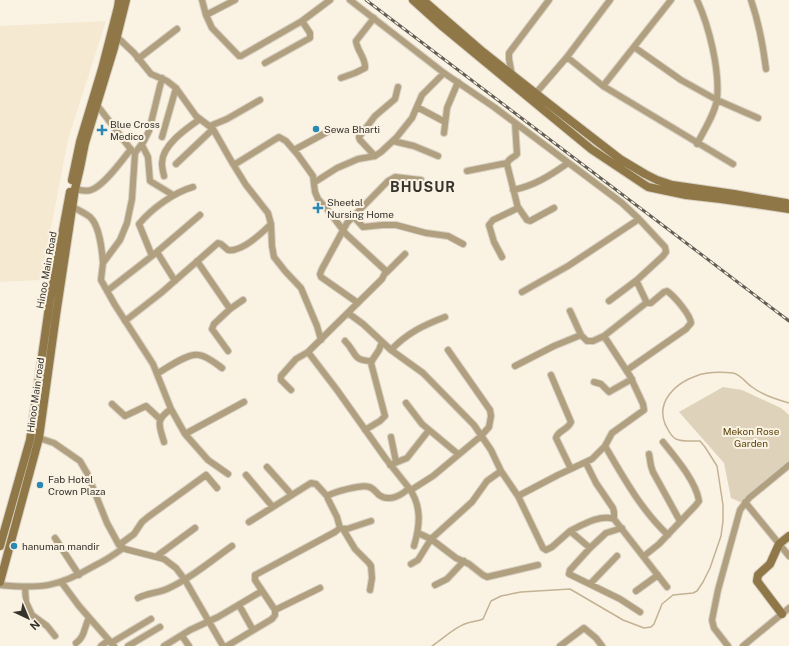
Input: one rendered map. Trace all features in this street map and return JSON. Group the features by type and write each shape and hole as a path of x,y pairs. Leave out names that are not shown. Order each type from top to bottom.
{"main road":[{"name":"Hinoo Main road","path":"0,583 39,438 75,189 85,143 117,37 126,0"},
{"path":"413,0 443,27 538,98 620,158 657,180 672,185 789,204"},
{"path":"423,0 538,98 591,149 648,187 686,195 721,198 789,209"},
{"name":"Hinoo Main Road","path":"0,546 30,437 50,300 80,142 102,69 118,2"},
{"path":"782,614 757,581 758,576 770,564 779,544 789,536"}],"street":[{"path":"202,0 210,24 216,33 236,54 241,56 302,21 330,0"},
{"path":"206,14 235,0"},
{"path":"350,0 444,73 515,123 622,203 663,244 666,252 662,257 637,280 609,301"},
{"path":"512,75 509,53 550,0"},
{"path":"538,98 610,0"},
{"path":"603,86 671,0"},
{"path":"697,0 706,24 713,50 716,68 717,100 709,121 697,144"},
{"path":"751,0 762,36 766,69"},
{"path":"342,78 365,68 365,61 358,49 356,41 374,18"},
{"path":"265,63 310,38 310,33 302,21"},
{"path":"138,59 177,29"},
{"path":"117,37 151,74 162,78 176,88 200,119 212,127 246,185 268,213 271,224 274,257 301,288 321,340"},
{"path":"634,47 681,80 717,100 758,118"},
{"path":"567,57 603,86 697,144 733,164"},
{"path":"315,182 342,166 358,159 375,156 382,152 412,118 422,95 444,73"},
{"path":"75,189 89,191 95,188 133,151 142,145 149,131 162,78"},
{"path":"444,133 447,108 458,82"},
{"path":"162,137 176,88"},
{"path":"375,156 359,137 374,116 396,99 398,88"},
{"path":"176,164 212,127 260,100"},
{"path":"97,105 133,151 132,199 127,223 120,240 103,263 101,268 101,280 158,373 171,409 185,434 208,460 228,474"},
{"path":"417,107 445,122"},
{"path":"164,176 162,160 167,150 182,132 200,119"},
{"path":"467,171 507,163 517,154 515,123"},
{"path":"294,150 329,131"},
{"path":"233,164 236,164 279,137 284,139 310,172 315,182 316,196 343,230 384,268 386,273"},
{"path":"393,141 414,146 438,156"},
{"path":"142,145 148,157 150,180 173,195"},
{"path":"507,163 518,207 527,220 530,221 554,208"},
{"path":"513,190 524,188 538,182 568,163"},
{"path":"358,303 320,275 322,269 343,230 391,178 395,177 421,180"},
{"path":"175,281 155,254 139,224 173,195 193,187"},
{"path":"73,207 91,218 95,224 100,242 103,263"},
{"path":"502,258 494,242 490,229 490,223 518,207"},
{"path":"107,291 155,254 200,215"},
{"path":"354,217 363,227 396,225 426,233 448,236 463,244"},
{"path":"522,292 568,266 639,219"},
{"path":"125,321 161,293 218,243 228,250 236,249 255,239 271,224"},
{"path":"291,390 281,380 281,376 296,359 308,352 321,340 405,254"},
{"path":"198,261 230,309"},
{"path":"637,280 646,302"},
{"path":"570,311 582,335 588,342 604,336 646,302 651,303 664,292 667,291 678,302 689,317 691,323 686,329 627,370"},
{"path":"228,351 212,329 214,324 230,309 243,300"},
{"path":"348,313 363,324 391,350 416,367 474,425 495,457 501,471 518,496 538,539 545,549 552,547 570,531 598,519 614,519 667,587"},
{"path":"391,350 404,337 414,330 445,317"},
{"path":"515,366 554,346 582,335"},
{"path":"518,496 586,463 598,454 605,446 612,433 644,410 643,404 632,379 604,336"},
{"path":"346,341 356,356 361,360 372,361"},
{"path":"365,430 383,419 385,416 372,361 382,342"},
{"path":"327,496 363,486 370,487 383,497 391,498 398,496 433,476 481,436 489,427 491,416 490,410 448,350"},
{"path":"308,352 365,430 393,463 410,489 417,504 420,517 418,533 414,546"},
{"path":"158,373 195,354 205,357 222,368"},
{"path":"551,375 572,422 570,426 558,433 556,438 571,469"},
{"path":"594,382 601,384 609,392 632,379"},
{"path":"185,434 244,402"},
{"path":"406,403 417,418 429,430 458,454"},
{"path":"112,404 125,416 146,406 160,419"},
{"path":"164,442 159,426 160,419 171,409"},
{"path":"393,463 408,458 429,430"},
{"path":"30,437 48,440 61,447 83,464 104,518 121,547 158,556 169,561 185,580 223,646"},
{"path":"391,437 393,463"},
{"path":"644,556 668,535 698,503 699,498 691,480 663,442"},
{"path":"605,446 639,500 658,526 668,535"},
{"path":"649,454 651,466 680,521"},
{"path":"586,463 596,483 613,508 614,519"},
{"path":"728,646 714,628 712,620 718,590 740,510 745,502 789,465"},
{"path":"267,467 291,494"},
{"path":"411,564 418,560 431,539 472,502 487,481 501,471"},
{"path":"0,583 25,587 62,583 79,575 121,547 134,534 142,522 206,475 217,488"},
{"path":"246,475 272,506"},
{"path":"249,522 291,494 308,484 314,483 327,496 341,529 358,553 366,559 371,566 372,578 370,590"},
{"path":"745,502 789,556"},
{"path":"228,646 274,617 274,610 255,580 255,575 341,529 371,521"},
{"path":"158,556 195,528"},
{"path":"622,528 606,533 590,548 569,573 570,575 590,584 640,612"},
{"path":"570,531 590,548"},
{"path":"418,533 431,539 450,554 487,577 538,565"},
{"path":"54,538 79,575"},
{"path":"138,598 144,595 163,591 185,580 232,546"},
{"path":"590,584 617,556"},
{"path":"435,585 447,579 464,562"},
{"path":"636,591 658,576"},
{"path":"62,583 89,618 111,643"},
{"path":"25,587 26,602 32,615 47,626 55,636"},
{"path":"274,610 320,588"},
{"path":"164,646 262,591"},
{"path":"239,605 253,630"},
{"path":"747,645 789,608"},
{"path":"76,643 82,639 89,618"},
{"path":"101,646 111,643 151,619"},
{"path":"128,646 160,627"},
{"path":"560,646 584,628 596,638 602,646"},
{"path":"182,636 189,646"}],"shaded area":[{"path":"106,21 68,139 41,280 0,282 0,26"}],"green space":[{"name":"Mekon Rose Garden","path":"723,387 742,390 781,408 789,415 789,463 740,502 731,498 724,463 679,412"}],"waterway":[{"path":"432,646 461,626 483,619 491,601 501,596 521,592 570,589 623,620 644,628 651,627 654,624 662,604 673,595 693,593 697,591 710,568 721,536 723,521 723,505 717,466 700,441 679,440 674,438 665,424 663,408 670,394 681,383 696,376 724,372 736,374 760,392 789,403"}],"railway":[{"path":"366,0 789,321"}],"place":[{"name":"Sewa Bharti","path":"316,129"},
{"name":"Blue Cross Medico","path":"102,130"},
{"name":"Sheetal Nursing Home","path":"318,208"},
{"name":"Fab Hotel Crown Plaza","path":"40,485"},
{"name":"hanuman mandir","path":"14,546"}],"district":[{"name":"BHUSUR","path":"423,187"}]}
